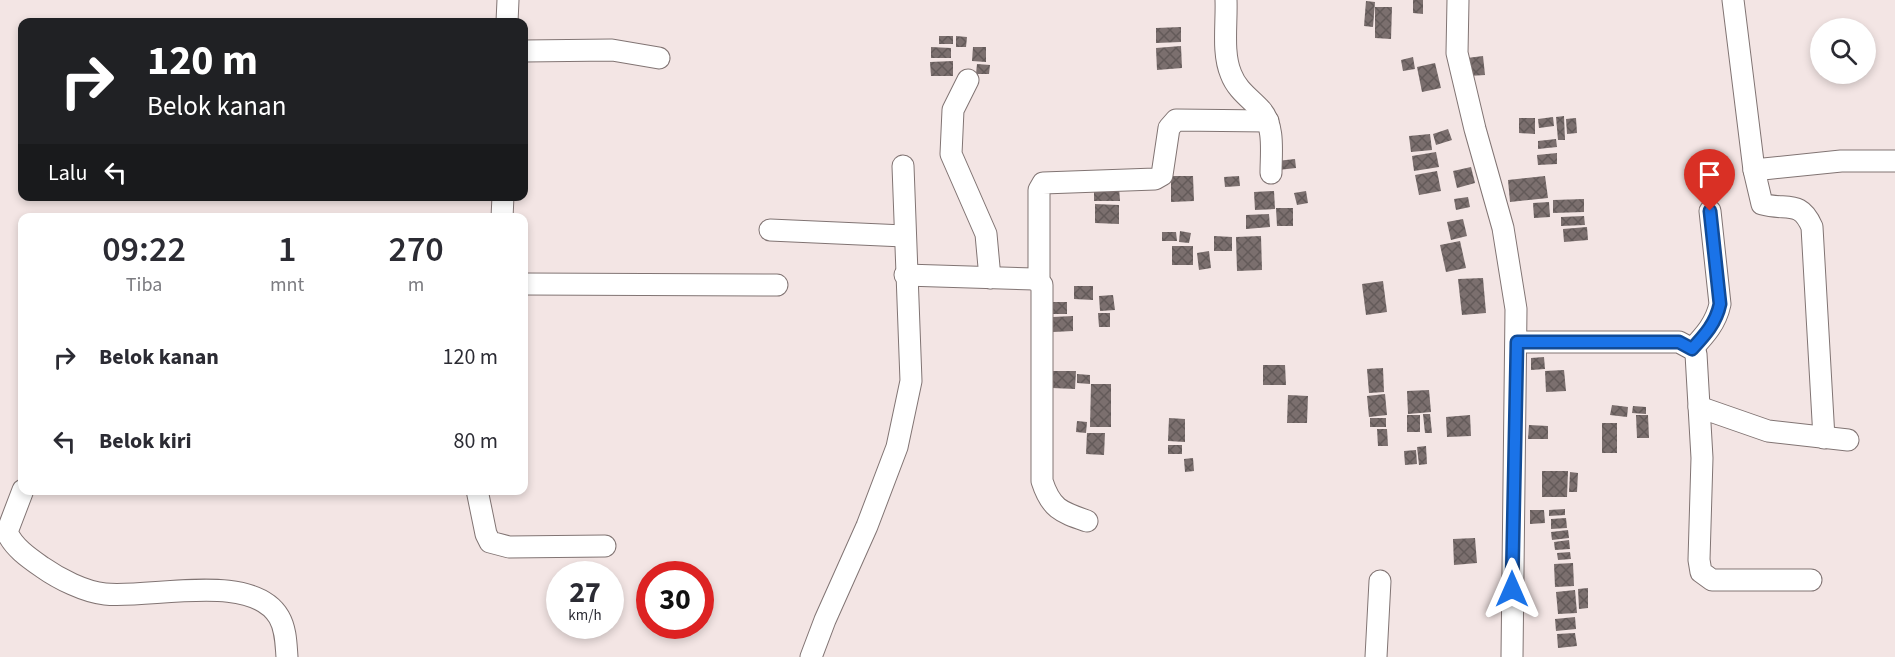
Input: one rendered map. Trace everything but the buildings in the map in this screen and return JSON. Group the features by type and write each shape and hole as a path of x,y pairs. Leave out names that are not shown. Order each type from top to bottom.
{"street":[{"path":"507,18 508,0"},
{"path":"1226,0 1227,58 1230,74 1268,121 1271,173"},
{"path":"1458,0 1457,52 1475,129 1503,228 1516,309 1511,571 1512,657"},
{"path":"1733,0 1754,170 1762,204 1800,209 1806,214 1812,227 1824,438"},
{"path":"528,51 612,50 659,58"},
{"path":"968,80 953,110 951,154 987,234 990,278"},
{"path":"1087,521 1058,511 1046,494 1042,481 1044,288 1039,281 1039,190 1043,183 1155,179 1162,176 1169,128 1176,120 1268,121"},
{"path":"1754,170 1841,162 1895,160"},
{"path":"811,657 867,526 897,447 911,381 905,275 903,166"},
{"path":"1692,349 1718,316 1720,304 1710,211"},
{"path":"770,230 904,236"},
{"path":"905,275 1039,281"},
{"path":"528,284 777,285"},
{"path":"1517,342 1679,342 1692,349 1696,354 1702,458 1699,560 1701,572 1712,580 1811,580"},
{"path":"1699,407 1768,431 1848,440"},
{"path":"21,495 7,532 28,557 51,573 102,594 232,591 263,601 273,607 284,627 287,657"},
{"path":"478,495 486,534 490,542 509,547 605,546"},
{"path":"1376,657 1380,581"}],"route":[{"path":"1512,589 1517,342 1679,342 1692,349 1718,316 1720,304 1710,211"}]}
